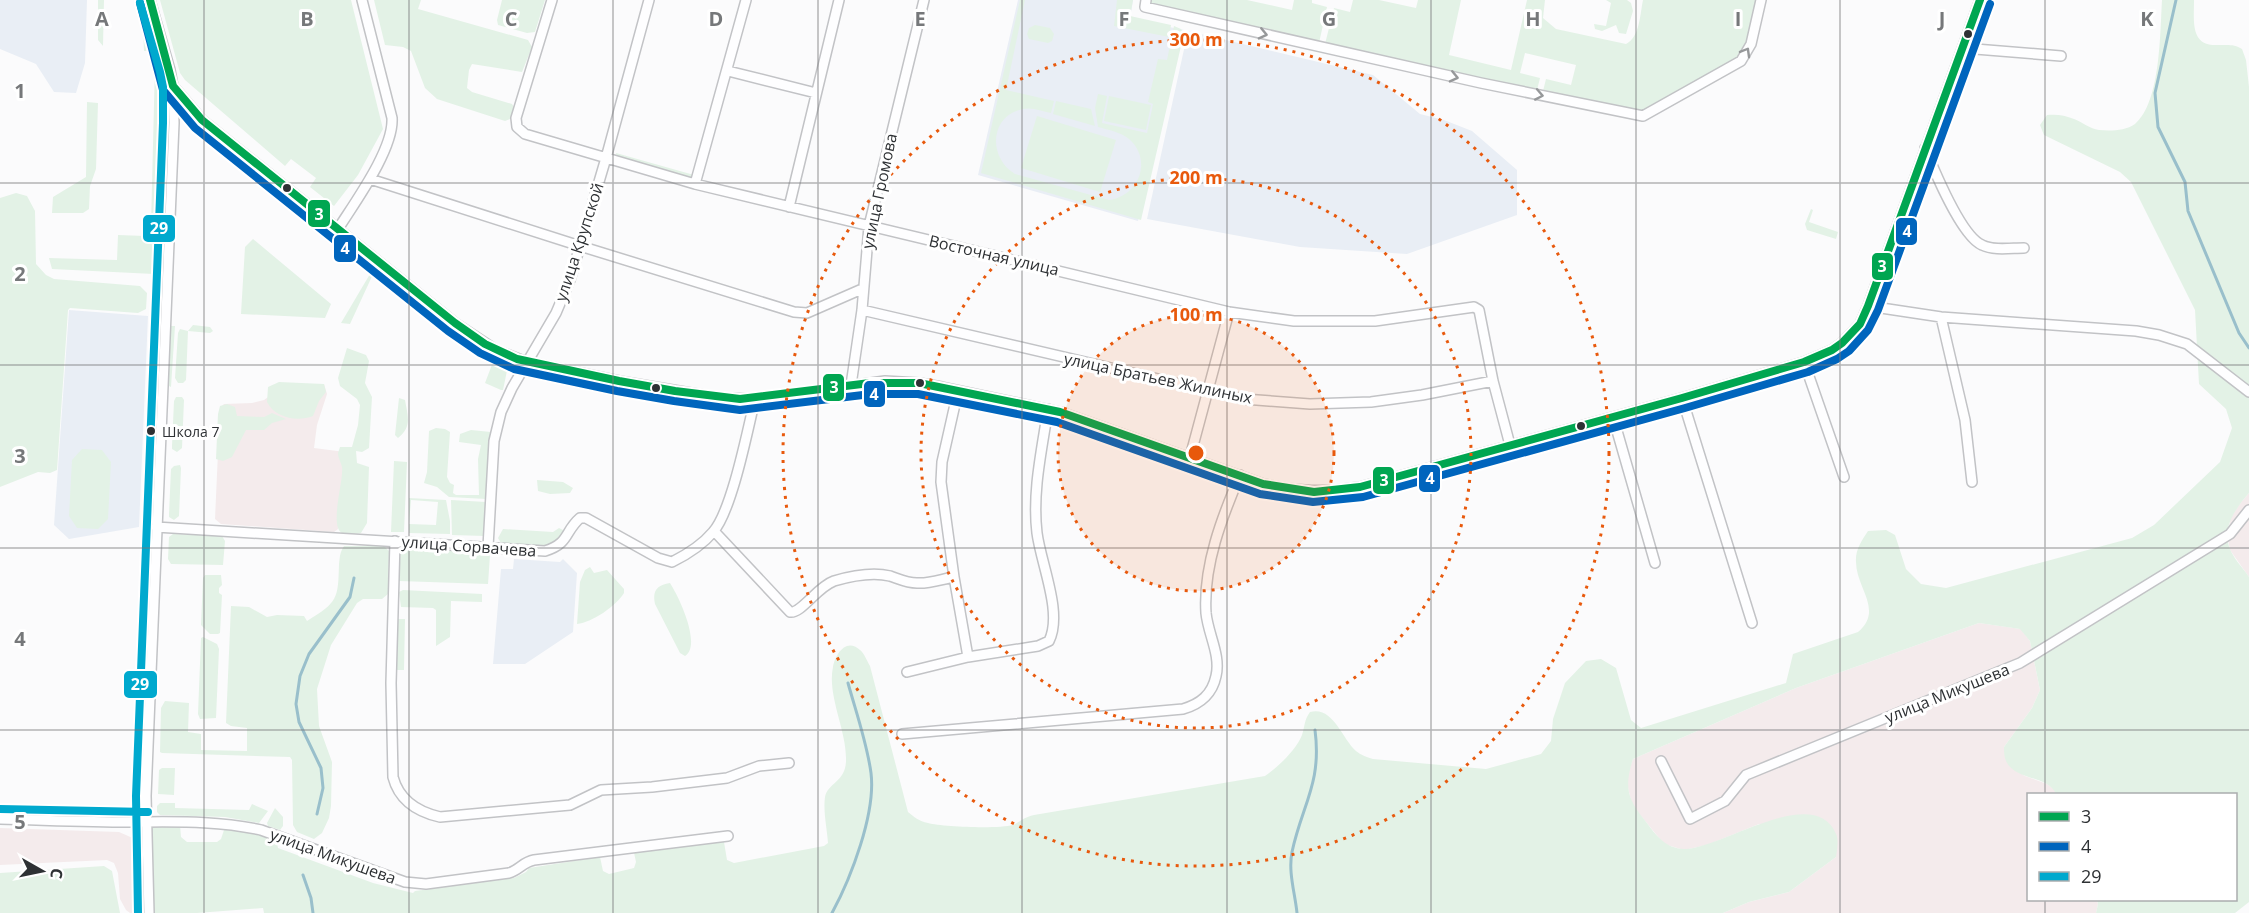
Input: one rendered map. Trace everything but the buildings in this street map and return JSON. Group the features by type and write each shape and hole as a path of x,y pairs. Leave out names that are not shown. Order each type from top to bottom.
{"street":[{"path":"148,913 146,796 174,123 174,86 150,0"},
{"path":"338,229 370,178 390,139 393,127 362,0"},
{"name":"Восточная улица","path":"552,0 516,118 517,128 525,135 695,184 1228,312 1294,321 1336,322 1374,321 1469,306 1479,310 1493,381"},
{"name":"улица Крупской","path":"488,547 494,441 501,412 556,313 570,280 649,0"},
{"path":"695,184 746,0"},
{"path":"789,207 839,0"},
{"name":"улица Громова","path":"851,385 862,310 869,226 924,0"},
{"path":"1146,0 1145,7 1481,83 1643,116 1741,61 1751,44 1761,0"},
{"path":"174,86 202,120 467,332 496,350 527,362 721,398 756,399 851,385 902,382 958,390 1048,409 1263,484 1293,490 1330,492 1360,487 1682,398 1804,362 1842,343 1860,324 1868,306 1980,0"},
{"path":"1962,48 2061,56"},
{"path":"728,71 816,93"},
{"path":"1925,148 1948,199 1972,239 1990,248 2024,248"},
{"path":"370,178 794,312 807,313 862,289"},
{"path":"1868,306 1941,317 2159,335 2187,344 2249,392"},
{"name":"улица Братьев Жилиных","path":"862,310 1244,399 1320,404 1371,402 1493,381"},
{"path":"1190,457 1228,312"},
{"path":"1941,317 1965,420 1972,482"},
{"path":"1804,362 1844,477"},
{"path":"1493,381 1510,445"},
{"path":"958,390 942,462 941,482 968,657"},
{"path":"1682,398 1752,623"},
{"name":"улица Сорвачева","path":"156,527 545,551 557,547 566,539 576,521 586,518 658,558 672,562 714,531 729,498 756,399"},
{"path":"907,672 968,657 1038,646 1049,641 1054,631 1054,614 1036,531 1039,469 1048,409"},
{"path":"1613,417 1655,563"},
{"path":"902,734 1183,709 1198,705 1206,698 1216,676 1218,662 1206,616 1206,597 1217,532 1240,475"},
{"name":"улица Микушева","path":"1661,761 1690,819 1725,801 1746,775 2020,663 2230,534 2249,510"},
{"path":"714,531 790,612 795,613 825,584 838,580 881,575 921,583 954,577"},
{"path":"395,541 391,683 393,777 396,790 400,795 420,810 440,817 570,805 601,790 652,787 727,778 759,766 789,763"},
{"name":"улица Микушева","path":"0,819 199,821 244,826 261,830 395,880 426,884 509,873 517,871 527,861 728,836"}],"shaded area":[{"path":"0,0 87,0 85,63 76,93 54,92 36,64 0,49"},
{"path":"1018,0 1133,0 1130,19 1184,30 1138,221 978,175"},
{"path":"1188,31 1373,75 1420,114 1472,131 1517,170 1517,215 1407,254 1300,247 1147,219"},
{"path":"69,310 148,316 139,527 69,539 54,525"},
{"path":"324,384 327,394 317,425 314,448 345,452 338,529 334,532 221,524 215,519 220,408 224,404 252,403 264,400 271,395"},
{"path":"2249,493 2249,577 2230,550 2228,540 2230,519"},
{"path":"514,559 560,562 563,559 577,573 573,632 525,664 493,664 501,569 513,569"},
{"path":"1979,623 2021,629 2030,641 2040,690 2032,708 2004,747 2012,768 2025,776 2047,784 2056,793 2027,793 2027,901 2097,901 2096,913 1723,913 1749,902 1789,892 1836,857 1759,824 1707,845 1684,850 1664,844 1632,805 1626,779 1633,759 1796,688"},
{"path":"0,828 119,832 135,839 139,848 142,907 140,913 130,913 126,910 120,899 118,873 114,863 107,860 0,865"}],"green space":[{"path":"98,0 104,0 103,46 98,40"},
{"path":"160,0 351,0 383,129 358,175 334,206 310,187 316,178 291,159 285,166 185,80 180,73"},
{"path":"374,0 421,0 418,9 528,40 532,47 522,72 472,64 469,70 467,88 472,92 512,104 514,107 510,119 505,121 437,99 425,88 411,51 403,47 385,45"},
{"path":"502,0 545,0 535,32 527,33 498,25"},
{"path":"1020,0 1025,0 1006,90 1054,101 1051,113 1023,109 1012,113 1004,120 998,128 996,138 1000,158 1015,174 1109,200 1128,192 1139,176 1141,166 1136,147 1129,139 1098,127 1095,108 1098,94 1107,96 1102,123 1147,133 1153,104 1148,102 1158,59 1167,60 1174,26 1184,33 1141,220 981,173"},
{"path":"1117,0 1133,0 1130,16 1171,25 1169,37 1114,26"},
{"path":"1150,0 1247,0 1292,10 1294,0 1312,0 1312,3 1327,7 1319,43 1150,4"},
{"path":"1353,0 1379,0 1416,8 1418,0 1461,0 1449,55 1511,70 1527,0 1545,0 1543,18 1556,29 1626,44 1631,41 1637,31 1643,0 1756,0 1747,40 1738,57 1643,111 1543,91 1546,79 1571,85 1576,65 1525,53 1520,73 1540,78 1537,90 1325,44 1334,8 1350,12"},
{"path":"1606,0 1627,0 1631,3 1633,11 1626,34 1619,33 1616,25 1602,31 1595,29 1594,24 1606,26 1611,3"},
{"path":"2162,0 2194,0 2194,24 2198,37 2210,45 2231,45 2242,49 2246,60 2249,87 2249,493 2231,519 2227,534 2232,553 2249,577 2249,902 2235,913 2096,913 2097,901 2237,901 2237,793 2055,793 2046,784 2016,772 2006,761 2004,747 2032,708 2040,690 2030,641 2020,629 1979,623 1796,688 1633,759 1628,783 1630,797 1656,834 1671,846 1685,849 1701,846 1766,822 1808,814 1825,820 1836,834 1838,842 1836,857 1789,892 1749,902 1723,913 264,913 263,908 197,913 151,913 149,824 180,825 181,837 187,842 217,842 221,839 225,827 236,826 276,839 278,848 373,883 413,893 514,878 529,868 600,857 603,871 609,874 634,868 636,862 633,848 636,845 724,842 727,860 734,863 824,846 828,843 825,797 841,777 846,766 843,735 832,689 833,667 842,649 850,645 861,651 870,666 908,812 919,820 935,824 996,827 1013,825 1034,815 1265,776 1296,746 1310,712 1318,711 1331,718 1356,751 1373,759 1486,769 1541,754 1551,741 1553,719 1565,683 1586,661 1601,659 1616,668 1631,720 1641,728 1786,683 1793,654 1858,632 1865,624 1869,615 1869,607 1857,572 1856,558 1859,545 1868,531 1886,530 1895,535 1906,569 1921,584 1946,588 2132,538 2154,525 2220,462 2232,428 2226,409 2199,384 2195,310 2131,182 2120,172 2044,135 2040,125 2047,115 2071,118 2099,130 2122,129 2135,124 2144,114 2150,100 2158,66"},
{"path":"146,11 156,51 144,51 143,27"},
{"path":"1035,25 1050,28 1054,34 1052,41 1048,43 1029,39 1027,34 1029,28"},
{"path":"155,64 158,67 159,79 155,228 151,225"},
{"path":"161,69 165,75 168,96 166,154 160,153"},
{"path":"1109,96 1151,105 1146,130 1104,121"},
{"path":"1056,101 1091,109 1095,126 1053,114"},
{"path":"87,102 98,103 96,169 90,186 89,209 83,213 52,213 53,197 86,177"},
{"path":"1037,116 1116,140 1100,192 1021,168"},
{"path":"616,153 694,175 694,179 617,157"},
{"path":"161,157 166,158 164,227 161,228 158,226"},
{"path":"16,193 27,196 35,211 36,264 46,275 54,279 140,286 147,293 146,309 138,313 70,308 68,310 57,470 50,473 38,472 0,487 0,198"},
{"path":"1811,209 1813,210 1809,222 1838,232 1836,239 1807,230 1805,224"},
{"path":"146,230 155,232 154,274 52,269 49,258 117,260 118,235 145,236"},
{"path":"253,239 331,304 325,318 241,314 245,247"},
{"path":"369,267 374,272 350,324 341,323 370,274 366,270"},
{"path":"193,325 210,327 213,331 210,333 188,331"},
{"path":"171,326 175,326 171,387 167,385"},
{"path":"180,329 188,331 186,380 178,383 175,378 178,333"},
{"path":"347,348 366,355 369,361 365,383 372,397 369,448 362,452 356,451 357,463 369,467 367,523 361,533 352,534 342,533 338,529 337,522 342,473 338,453 340,447 352,447 360,405 357,399 340,386 338,378"},
{"path":"495,360 508,366 503,390 485,383"},
{"path":"279,382 324,384 326,392 319,401 313,416 300,419 275,412 267,402 268,387"},
{"path":"176,397 182,397 184,400 182,448 177,452 172,449"},
{"path":"399,398 405,400 408,421 405,430 398,438 395,435"},
{"path":"227,404 235,407 237,416 264,417 272,413 286,419 272,423 264,430 246,430 232,457 223,461 216,459 218,414 220,406"},
{"path":"436,428 450,432 447,477 454,485 453,493 456,495 479,495 478,459 481,445 459,442 460,434 471,430 491,432 486,499 449,497 437,487 424,483 427,472 429,431"},
{"path":"82,449 102,450 111,462 108,519 98,529 77,528 69,516 72,460"},
{"path":"394,461 407,462 404,532 391,532"},
{"path":"180,465 179,516 174,520 169,517 171,469"},
{"path":"537,480 563,482 573,488 570,493 550,494 538,491"},
{"path":"409,498 446,500 450,534 409,533","holes":["411,500 438,502 436,525 409,524"]},
{"path":"451,500 486,502 485,536 452,535"},
{"path":"559,528 564,534 555,545 544,547 502,545 498,538 503,529 553,532"},
{"path":"173,534 222,536 225,541 223,565 171,564 168,559 169,537"},
{"path":"344,546 384,546 389,551 388,594 382,599 363,599 357,603 331,645 317,689 319,726 332,762 329,818 322,833 314,839 297,832 293,825 292,760 290,757 162,753 160,752 161,708 165,701 189,703 188,732 201,734 201,750 247,751 247,728 226,723 231,606 249,607 267,617 304,616 307,621 325,609 337,592 340,556"},
{"path":"401,546 488,551 490,555 488,584 399,581"},
{"path":"590,567 594,573 607,570 624,589 624,593 604,613 577,624 580,582 585,570"},
{"path":"205,575 221,575 222,585 219,593 222,595 220,633 218,634 210,634 201,625"},
{"path":"670,583 679,599 690,632 690,650 685,656 680,653 655,604 656,589"},
{"path":"403,590 482,594 482,602 451,601 450,637 436,646 436,610 401,607 399,592"},
{"path":"397,619 405,619 404,670 395,670"},
{"path":"201,638 217,644 219,649 216,718 200,719 198,714"},
{"path":"175,768 174,795 158,794 159,770"},
{"path":"160,803 175,803 175,808 249,810 252,804 268,811 259,823 225,817 160,815 157,812 157,806"},
{"path":"275,808 283,817 283,826 280,830 268,826 267,823"},
{"path":"104,866 112,871 120,913 0,913 0,873"}],"waterway":[{"path":"2176,0 2155,93 2158,127 2185,182 2188,211 2239,333 2249,348"},
{"path":"317,814 323,788 321,768 299,722 296,704 300,676 309,654 350,597 354,578"},
{"path":"832,913 854,864 866,826 872,789 867,750 848,683"},
{"path":"1297,913 1291,860 1316,765 1315,730"},
{"path":"303,875 311,898 313,913"}],"transit line":[{"name":"3","path":"150,0 173,86 202,120 455,323 485,344 517,359 619,381 740,399 870,383 919,383 1060,412 1263,484 1314,492 1360,487 1682,398 1804,362 1842,343 1860,324 1868,306 1980,0"},
{"name":"4","path":"140,3 163,90 195,128 448,331 480,353 514,369 617,391 740,410 871,394 918,394 1057,422 1260,494 1313,502 1363,497 1685,408 1808,372 1849,351 1868,330 1878,310 1990,4"},
{"name":"29","path":"138,913 136,796 163,123 163,87 140,3"},
{"name":"29","path":"0,809 148,812"}],"place":[{"name":"Школа 7","path":"151,431"}]}
